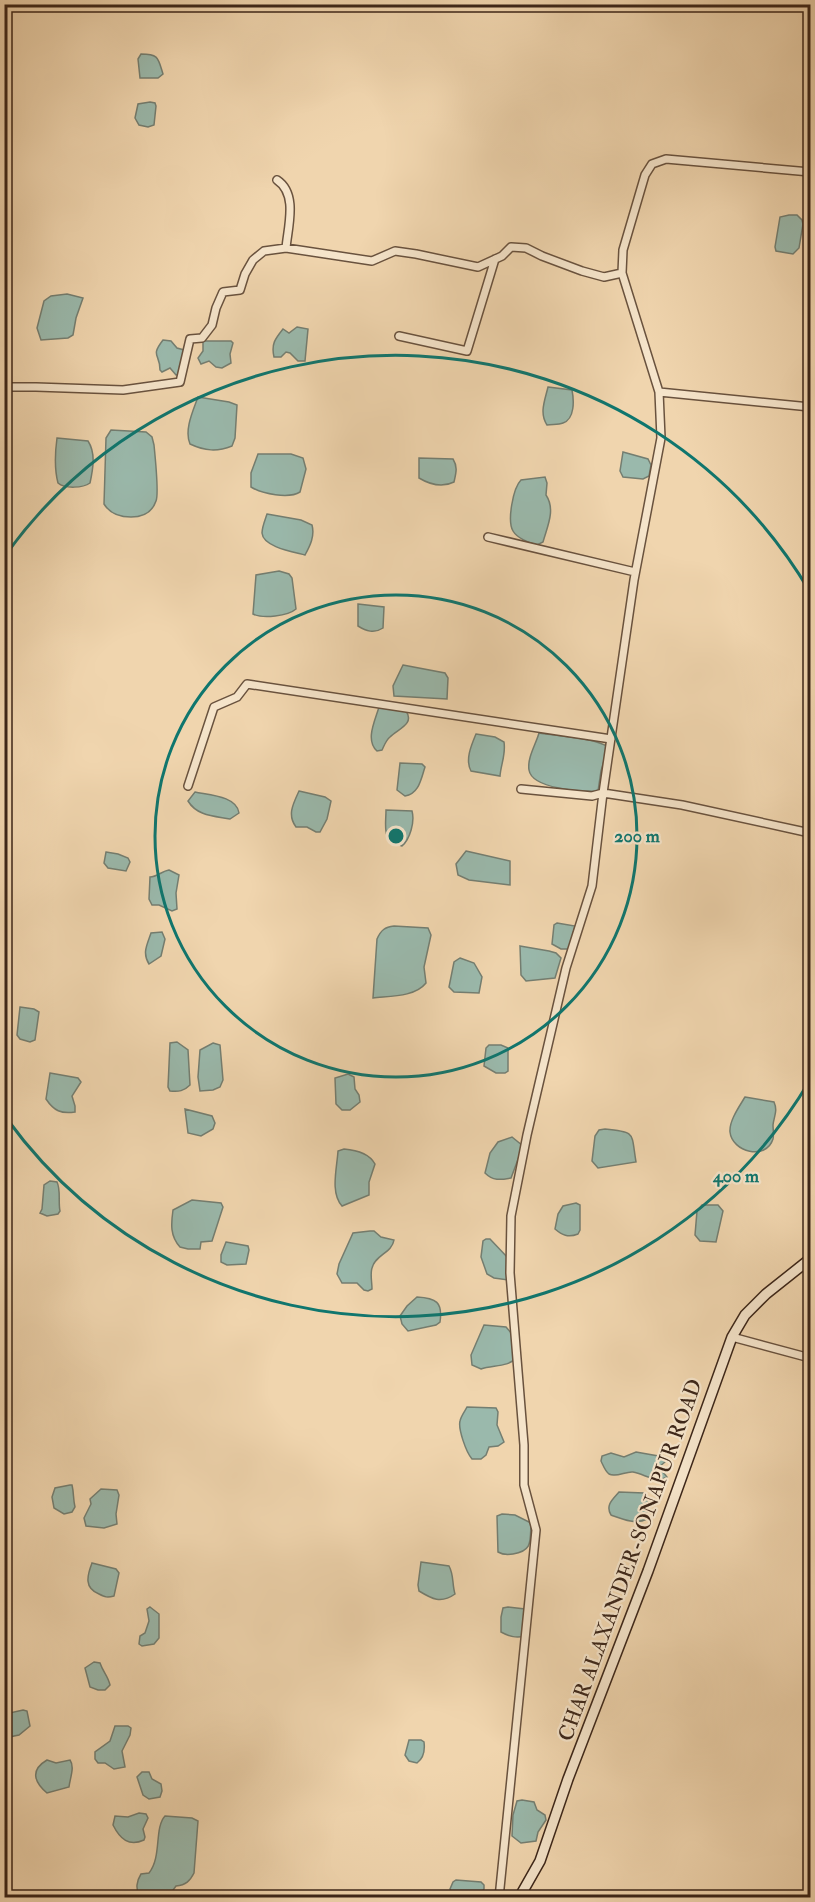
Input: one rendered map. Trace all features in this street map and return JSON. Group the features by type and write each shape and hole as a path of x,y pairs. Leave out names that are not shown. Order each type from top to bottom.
{"main road":[{"name":"CHAR ALAXANDER-SONAPUR ROAD","path":"519,1898 540,1861 568,1779 648,1571 732,1337 745,1315 766,1294 810,1259"}],"street":[{"path":"499,1898 536,1530 524,1485 524,1445 510,1273 511,1216 527,1135 566,968 592,886 635,572 661,438 659,392 622,273 623,250 645,175 652,164 666,159 810,172"},
{"path":"277,180 283,184 290,197 286,248"},
{"path":"4,387 123,390 180,382 190,339 202,338 212,325 223,292 240,290 253,260 264,251 286,248 372,261 395,251 478,267 502,256 511,247 526,248 542,256 604,277 622,273"},
{"path":"399,336 467,351 495,259"},
{"path":"659,392 810,407"},
{"path":"488,537 635,572"},
{"path":"188,786 214,707 237,697 247,684 611,739"},
{"path":"521,789 592,796 603,793 682,805 810,833"},
{"path":"732,1337 810,1358"}],"shaded area":[{"path":"141,54 155,56 163,74 158,78 140,78 138,59"},
{"path":"155,103 156,106 154,125 148,127 139,125 135,118 138,104"},
{"path":"797,215 803,224 799,248 793,254 776,251 775,247 780,217"},
{"path":"67,294 83,298 73,335 68,338 41,340 37,328 44,301 51,296"},
{"path":"297,327 308,329 305,361 298,361 286,352 281,357 274,357 273,345 283,329 289,333"},
{"path":"163,340 171,341 177,348 184,350 183,374 176,375 170,368 162,372 160,370 156,352"},
{"path":"203,341 231,341 233,343 230,354 231,363 222,368 216,367 209,361 201,364 198,358 203,351"},
{"path":"548,387 572,390 572,413 570,418 563,423 547,425 543,416"},
{"path":"198,397 237,405 235,438 232,446 211,450 190,444 189,427"},
{"path":"111,430 146,432 152,437 157,497 152,509 143,515 119,516 112,513 104,504 106,438"},
{"path":"57,438 88,441 93,456 90,483 74,487 58,483 55,460"},
{"path":"623,452 648,459 651,465 649,476 643,479 623,477 620,471"},
{"path":"258,454 291,454 303,458 306,469 300,492 276,495 251,487 251,473"},
{"path":"419,458 453,459 456,467 454,482 445,485 436,484 419,478"},
{"path":"545,477 550,513 543,542 537,545 515,534 511,526 511,513 513,497 521,480"},
{"path":"267,514 301,520 312,525 312,537 305,555 280,548 264,538 262,531"},
{"path":"279,571 289,574 292,578 296,609 275,616 253,614 256,575"},
{"path":"358,604 384,607 383,628 370,631 358,626"},
{"path":"403,665 445,673 448,678 447,699 394,696 393,686"},
{"path":"379,707 406,711 408,719 404,726 389,738 382,750 377,751 373,747 371,736"},
{"path":"539,733 585,739 608,747 598,791 559,788 532,776 529,761"},
{"path":"476,734 495,737 504,742 500,776 471,771 469,758"},
{"path":"400,763 422,764 425,767 421,781 410,795 405,796 397,790"},
{"path":"299,791 325,797 331,801 327,819 320,832 307,827 296,827 293,823 292,809"},
{"path":"195,792 228,800 237,807 239,813 230,819 196,810 188,801"},
{"path":"386,810 412,811 411,830 402,846 395,844 388,837"},
{"path":"466,851 510,861 510,885 469,880 458,875 456,864"},
{"path":"106,852 128,858 130,862 126,871 108,868 104,863"},
{"path":"169,870 179,875 176,893 177,909 172,911 159,905 152,905 149,899 150,877"},
{"path":"557,923 575,926 569,949 561,949 552,944 554,925"},
{"path":"394,926 428,928 431,935 424,967 426,983 409,993 373,998 377,939 380,933"},
{"path":"162,932 165,939 161,956 149,964 146,953 151,933"},
{"path":"520,946 556,953 561,958 555,978 526,981 521,975"},
{"path":"460,958 474,963 482,977 479,993 454,992 449,987 454,962"},
{"path":"20,1007 39,1012 35,1040 30,1042 20,1039 17,1035"},
{"path":"177,1042 188,1050 190,1085 181,1091 170,1091 168,1087 170,1043"},
{"path":"213,1043 220,1045 223,1080 220,1087 200,1091 198,1077 200,1050"},
{"path":"489,1045 501,1045 508,1048 508,1071 505,1073 496,1073 484,1066 486,1048"},
{"path":"50,1073 78,1078 81,1082 72,1096 75,1112 58,1111 46,1099"},
{"path":"348,1074 354,1077 355,1089 360,1102 350,1110 342,1110 336,1104 335,1078"},
{"path":"745,1097 774,1102 776,1111 773,1139 764,1150 757,1152 743,1149 732,1139 731,1123"},
{"path":"185,1109 212,1116 215,1123 213,1129 201,1136 188,1133"},
{"path":"599,1130 623,1131 631,1136 636,1162 598,1168 592,1161 595,1136"},
{"path":"512,1137 523,1146 511,1178 494,1179 485,1173 490,1153 498,1142"},
{"path":"344,1149 362,1153 375,1164 369,1182 369,1195 342,1206 336,1194 335,1180 338,1151"},
{"path":"50,1181 57,1182 58,1185 60,1211 58,1214 47,1216 40,1213 44,1185"},
{"path":"192,1200 221,1203 223,1207 212,1241 201,1242 200,1249 180,1247 174,1239 172,1230 173,1210"},
{"path":"576,1203 580,1205 580,1230 578,1234 568,1236 555,1229 558,1214 563,1206"},
{"path":"702,1205 718,1205 723,1211 716,1242 700,1241 695,1235 697,1211"},
{"path":"374,1231 381,1237 394,1240 372,1268 372,1289 364,1290 357,1283 342,1283 337,1274 339,1264 353,1233"},
{"path":"490,1239 509,1259 508,1280 494,1278 487,1274 481,1257 483,1241"},
{"path":"226,1242 248,1246 246,1264 227,1265 221,1262"},
{"path":"417,1297 437,1302 441,1315 440,1322 436,1325 408,1331 402,1324 400,1316"},
{"path":"484,1325 506,1327 512,1334 516,1358 513,1361 481,1369 472,1365 471,1355"},
{"path":"467,1407 496,1408 498,1412 497,1425 504,1442 498,1446 489,1447 486,1455 481,1459 472,1459 461,1435 460,1421"},
{"path":"636,1452 664,1457 666,1461 659,1467 667,1477 655,1479 633,1472 612,1475 606,1471 601,1461 602,1456 611,1453 624,1457"},
{"path":"72,1485 75,1507 72,1512 64,1514 54,1508 52,1497 55,1488"},
{"path":"101,1489 117,1490 119,1495 117,1524 104,1528 86,1526 84,1518 91,1504 90,1499"},
{"path":"619,1492 644,1493 648,1501 647,1519 643,1521 624,1520 611,1515 609,1505"},
{"path":"515,1515 531,1523 529,1544 519,1553 509,1555 498,1552 497,1516"},
{"path":"421,1562 449,1566 455,1594 441,1600 419,1591"},
{"path":"92,1563 116,1569 119,1573 114,1596 105,1596 94,1591 89,1585 88,1577"},
{"path":"150,1607 159,1614 159,1638 154,1644 142,1646 139,1644 140,1636 145,1633 149,1621 147,1609"},
{"path":"503,1608 525,1609 528,1613 526,1636 513,1637 501,1632"},
{"path":"94,1662 100,1663 109,1682 110,1685 105,1690 90,1687 85,1668"},
{"path":"27,1711 30,1726 19,1735 9,1737 5,1714"},
{"path":"115,1726 131,1728 122,1751 125,1767 114,1769 105,1763 98,1763 95,1759 95,1752 110,1741"},
{"path":"409,1740 424,1742 424,1754 417,1763 409,1761 405,1755"},
{"path":"47,1760 56,1763 70,1760 72,1769 69,1787 47,1793 39,1785 36,1772"},
{"path":"142,1772 149,1772 152,1779 161,1784 160,1797 149,1799 143,1795 137,1777"},
{"path":"517,1801 534,1802 537,1810 545,1815 546,1820 538,1832 536,1841 521,1843 512,1836 513,1815"},
{"path":"139,1813 146,1814 148,1818 143,1829 144,1840 129,1842 122,1838 113,1825 115,1816 128,1817"},
{"path":"165,1816 192,1818 198,1821 194,1873 187,1882 176,1886 168,1897 139,1897 138,1880 141,1874 149,1873 153,1866 160,1828"},
{"path":"456,1880 481,1882 484,1889 478,1897 454,1897 450,1889"}]}
